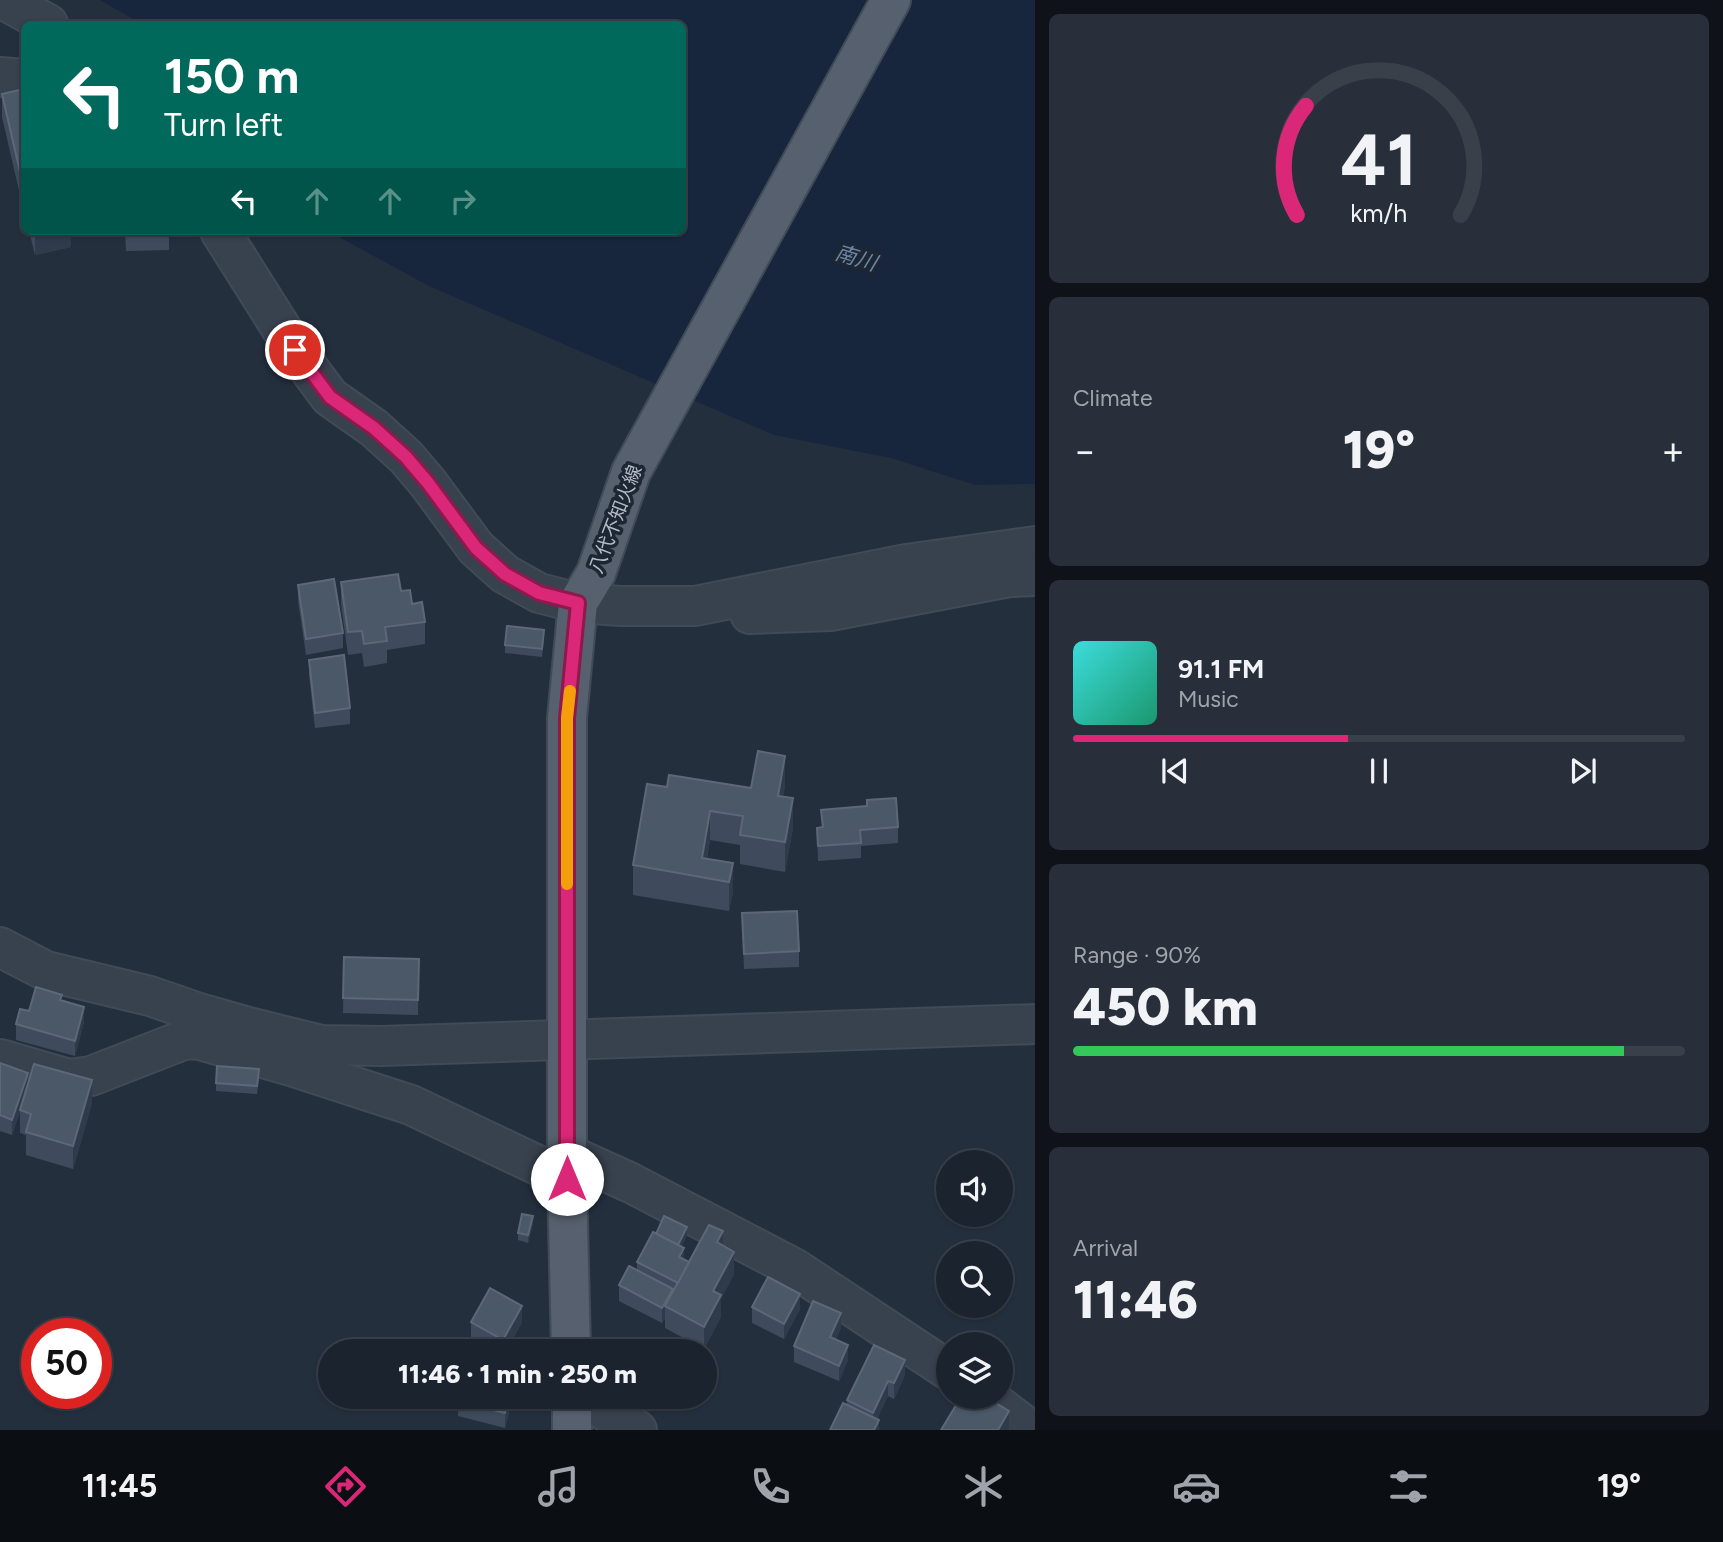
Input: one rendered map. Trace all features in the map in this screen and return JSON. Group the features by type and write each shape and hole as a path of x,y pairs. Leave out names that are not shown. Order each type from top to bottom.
{"main road":[{"name":"八代不知火線","path":"571,1339 566,1039 567,718 587,588 631,472 891,0"}],"street":[{"path":"4,0 42,21"},
{"path":"0,77 21,79"},
{"path":"194,235 211,252 225,239 295,350 330,397 374,428 406,457 476,548 505,574 539,593 587,588 621,606 695,606 906,564 1035,546"},
{"path":"695,606 723,615 830,611 1009,577 1035,576"},
{"path":"0,947 46,971 150,996 199,1013 321,1045 381,1046 1035,1024"},
{"path":"0,1059 69,1079 91,1076 186,1039 200,1040 291,1066 411,1105 567,1167 631,1183 794,1268 936,1362"},
{"path":"602,1409 637,1430"},
{"path":"1003,1409 1030,1430"}],"water":[{"name":"南川","path":"100,0 1035,0 1035,484 975,485 891,458 774,435 429,286 335,235 686,235 686,21 137,21"}],"building":[{"path":"21,90 21,176 2,94"},
{"path":"398,574 401,591 410,590 412,604 422,602 425,622 385,627 387,641 364,644 362,631 348,632 341,582"},
{"path":"334,579 343,633 306,639 298,585"},
{"path":"507,626 544,630 542,649 505,645"},
{"path":"344,655 350,708 315,713 309,660"},
{"path":"758,751 785,756 778,796 793,798 785,842 740,835 743,816 710,811 702,858 733,863 729,882 633,865 647,784 667,787 669,775 751,788"},
{"path":"896,798 898,827 860,830 861,843 818,846 817,828 823,827 821,810 867,806 867,800"},
{"path":"797,911 799,951 744,954 742,913"},
{"path":"344,957 419,959 418,1000 343,998"},
{"path":"36,987 62,995 60,1000 84,1007 75,1041 16,1024 20,1009 29,1011"},
{"path":"0,1063 28,1073 12,1120 0,1115"},
{"path":"34,1064 92,1080 73,1146 26,1132 31,1114 20,1110"},
{"path":"217,1066 259,1069 257,1086 216,1083"},
{"path":"522,1214 533,1216 528,1235 518,1233"},
{"path":"664,1216 687,1227 678,1245 656,1234"},
{"path":"709,1225 723,1231 717,1242 734,1252 713,1291 721,1295 704,1327 665,1306"},
{"path":"653,1232 684,1248 679,1257 689,1262 678,1283 637,1262"},
{"path":"629,1266 673,1289 662,1308 619,1285"},
{"path":"768,1277 800,1294 784,1324 752,1307"},
{"path":"490,1288 522,1306 504,1339 471,1322"},
{"path":"813,1301 841,1313 830,1337 848,1345 839,1366 794,1346"},
{"path":"874,1345 905,1360 894,1383 888,1381 873,1413 847,1400"},
{"path":"843,1403 879,1420 874,1430 830,1430"},
{"path":"489,1409 506,1409 505,1413"},
{"path":"954,1409 1009,1411 998,1430 941,1430"}],"slow traffic":[{"path":"567,884 567,718 570,691"}],"route":[{"path":"295,350 330,397 374,428 406,457 476,548 505,574 539,593 578,603 567,718 567,1179"}]}
